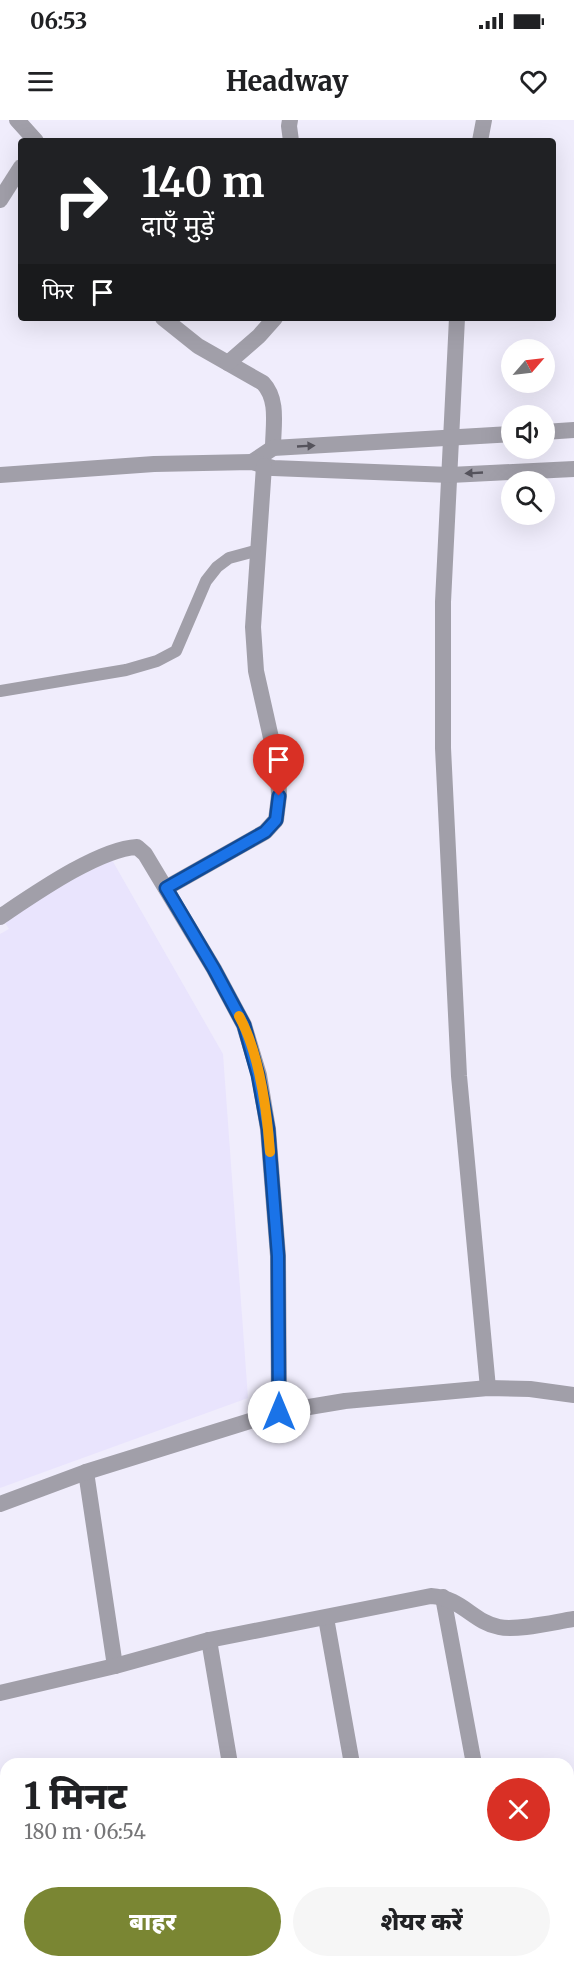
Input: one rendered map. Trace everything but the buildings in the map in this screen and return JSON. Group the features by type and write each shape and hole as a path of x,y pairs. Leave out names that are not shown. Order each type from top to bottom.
{"street":[{"path":"17,120 33,138"},
{"path":"290,120 291,138"},
{"path":"481,138 484,120"},
{"path":"0,200 18,172"},
{"path":"166,888 265,832 276,820 279,796 278,769 256,670 253,627 259,550 258,464 273,448 274,404 270,391 263,383 198,346 167,321"},
{"path":"228,363 259,336 272,321"},
{"path":"457,321 443,603 442,748 459,1076 488,1388"},
{"path":"555,431 574,430"},
{"path":"273,448 501,435"},
{"path":"0,475 154,464 258,464 273,468 450,475 574,468"},
{"path":"0,917 56,880 96,860 129,847 137,847 145,854 214,969 244,1025 258,1075 268,1129 278,1256 279,1412"},
{"path":"0,1504 86,1472 279,1412 345,1401 488,1388 530,1389 574,1395"},
{"path":"86,1472 115,1666"},
{"path":"0,1693 115,1666 209,1640 431,1596 454,1601 497,1627 509,1628 574,1619"},
{"path":"443,1597 473,1758"},
{"path":"326,1618 351,1758"},
{"path":"209,1640 229,1758"}],"lane":[{"path":"0,691 126,670 157,661 176,651 206,581 217,567 230,558 259,550"}],"shaded area":[{"path":"112,860 223,1054 248,1398 0,1488 0,934 9,929 0,915"}],"slow traffic":[{"path":"239,1016 244,1025 258,1075 270,1152"}],"route":[{"path":"279,796 276,820 265,832 166,888 244,1025 258,1075 268,1129 278,1256 279,1412"}]}
